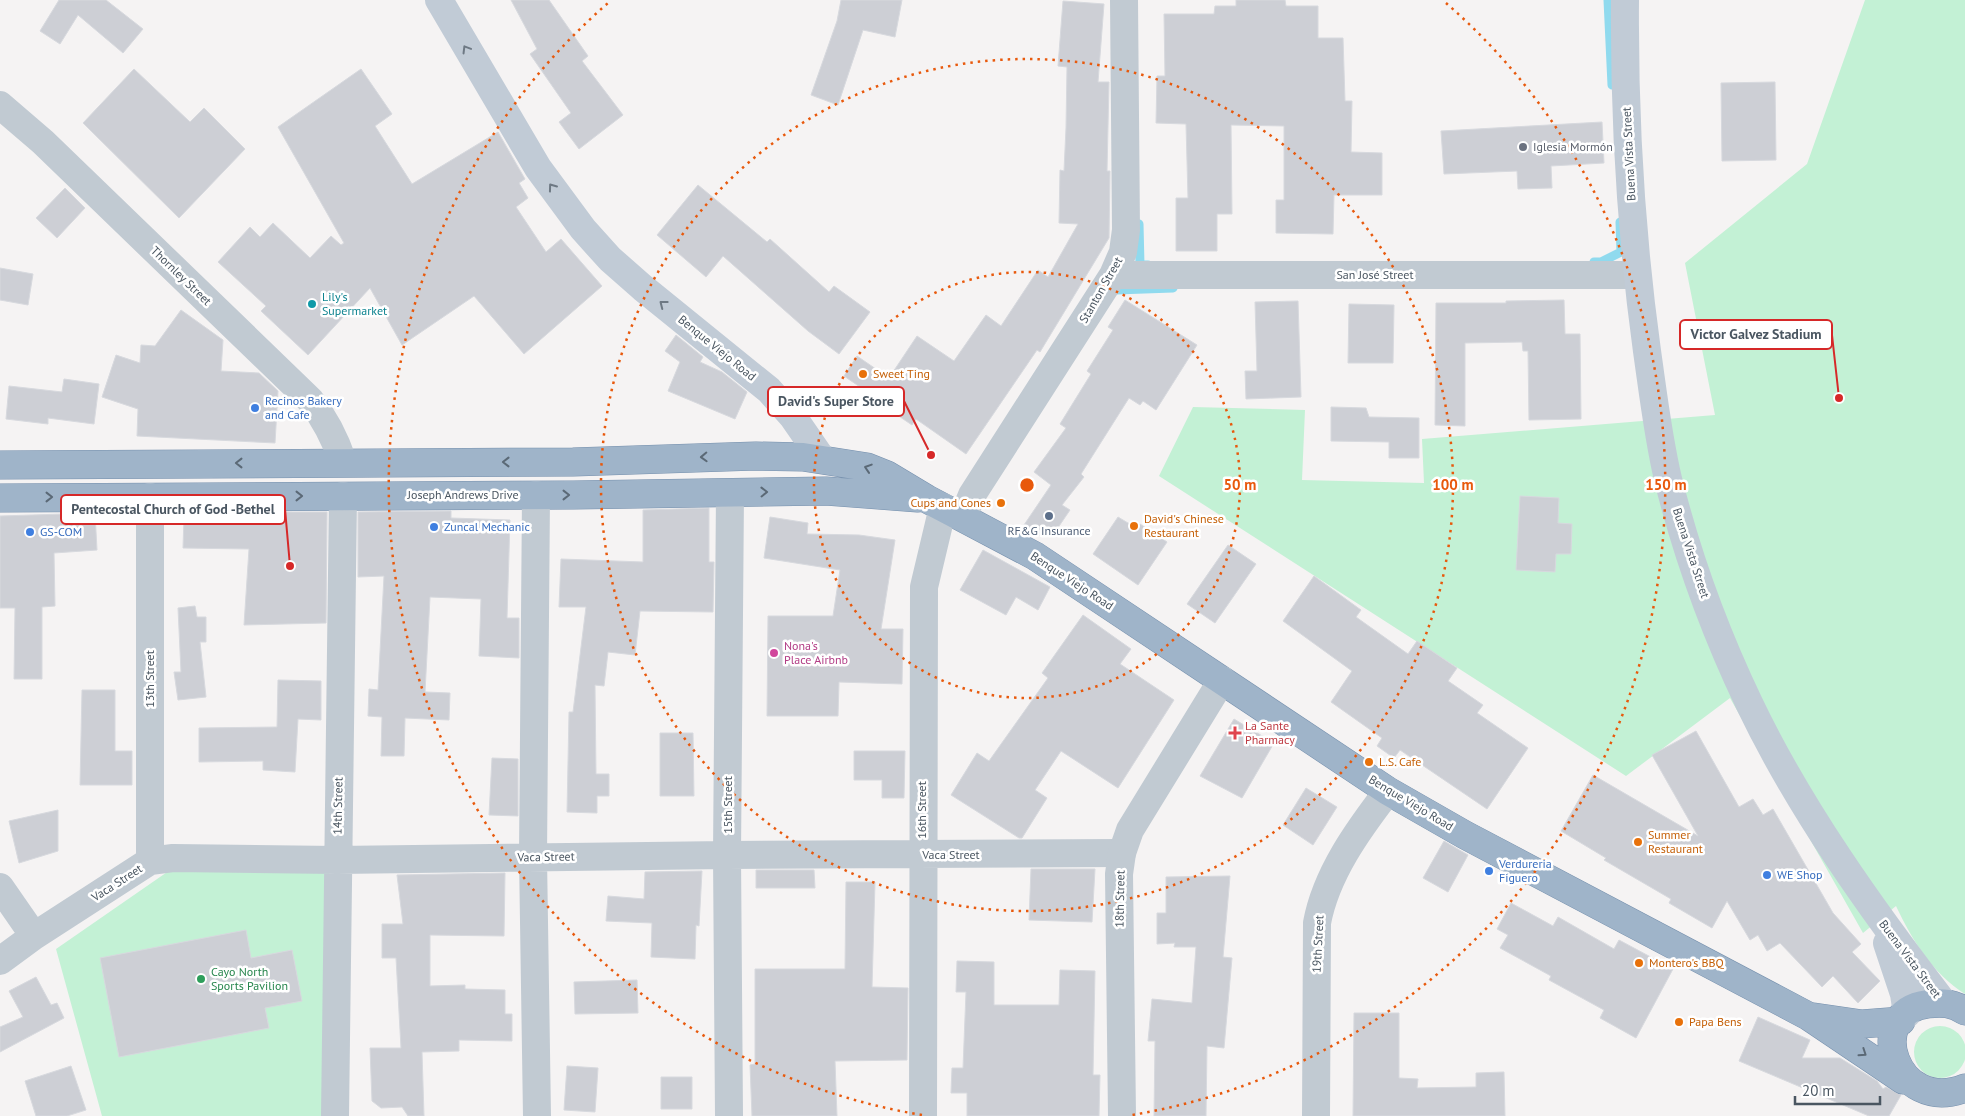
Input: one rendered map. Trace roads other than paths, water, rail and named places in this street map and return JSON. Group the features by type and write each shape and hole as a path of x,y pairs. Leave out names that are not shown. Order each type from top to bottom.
{"highway":[{"path":"0,464 573,462 756,456 822,459"},
{"name":"Benque Viejo Road","path":"822,459 867,467 887,476 1035,556 1388,791 1465,835 1808,1016 1951,1116"},
{"name":"Joseph Andrews Drive","path":"0,498 536,495 826,491 944,508"},
{"path":"1958,1006 1923,1004 1904,1018 1894,1035 1891,1051 1895,1066 1908,1085 1933,1097 1954,1095 1965,1088"},
{"name":"Benque Viejo Road","path":"1808,1016 1862,1024 1904,1018"}],"main road":[{"name":"Benque Viejo Road","path":"438,0 538,168 583,229 610,259 643,288 769,390 793,417 822,459"},
{"name":"Buena Vista Street","path":"1625,0 1627,99 1637,275 1655,405 1668,478 1693,566 1748,702 1780,762 1877,916 1958,1006"},
{"name":"Buena Vista Street","path":"1877,916 1899,975 1904,1018"}],"street":[{"name":"Stanton Street","path":"944,508 972,495 1113,275 1123,252 1126,230 1124,0"},
{"name":"Thornley Street","path":"0,105 43,142 310,400 323,416 334,435 343,462"},
{"name":"San José Street","path":"1113,275 1637,275"},
{"name":"15th Street","path":"729,1116 727,855 730,493"},
{"path":"536,495 533,858 537,1116"},
{"name":"13th Street","path":"150,496 150,861"},
{"name":"14th Street","path":"335,1116 343,496"},
{"name":"16th Street","path":"923,1116 924,587 944,508"},
{"name":"18th Street","path":"1122,1116 1119,874 1122,853 1130,830 1222,680"},
{"name":"19th Street","path":"1316,1116 1317,923 1322,900 1334,872 1371,813 1388,791"},
{"name":"Vaca Street","path":"0,960 150,861 173,858 337,860 727,855 1122,853"},
{"path":"0,887 34,936"}],"waterway":[{"path":"1608,0 1612,85"},
{"path":"1594,262 1601,262 1621,252 1620,222"},
{"path":"1139,224 1140,265 1148,265"},
{"path":"1116,290 1173,288"}],"place":[{"name":"Iglesia Mormón","path":"1523,147"},
{"name":"Lily's Supermarket","path":"312,304"},
{"name":"Sweet Ting","path":"863,374"},
{"name":"Victor Galvez Stadium","path":"1839,398"},
{"name":"Recinos Bakery and Cafe","path":"255,408"},
{"name":"David's Super Store","path":"931,455"},
{"name":"Cups and Cones","path":"1001,503"},
{"name":"RF&G Insurance","path":"1049,516"},
{"name":"David's Chinese Restaurant","path":"1134,526"},
{"name":"Zuncal Mechanic","path":"434,527"},
{"name":"GS-COM","path":"30,532"},
{"name":"Pentecostal Church of God -Bethel","path":"290,566"},
{"name":"Nona's Place Airbnb","path":"774,653"},
{"name":"La Sante Pharmacy","path":"1235,733"},
{"name":"L.S. Cafe","path":"1369,762"},
{"name":"Summer Restaurant","path":"1638,842"},
{"name":"Verdureria Figuero","path":"1489,871"},
{"name":"WE Shop","path":"1767,875"},
{"name":"Montero's BBQ","path":"1639,963"},
{"name":"Cayo North Sports Pavilion","path":"201,979"},
{"name":"Papa Bens","path":"1679,1022"}]}
